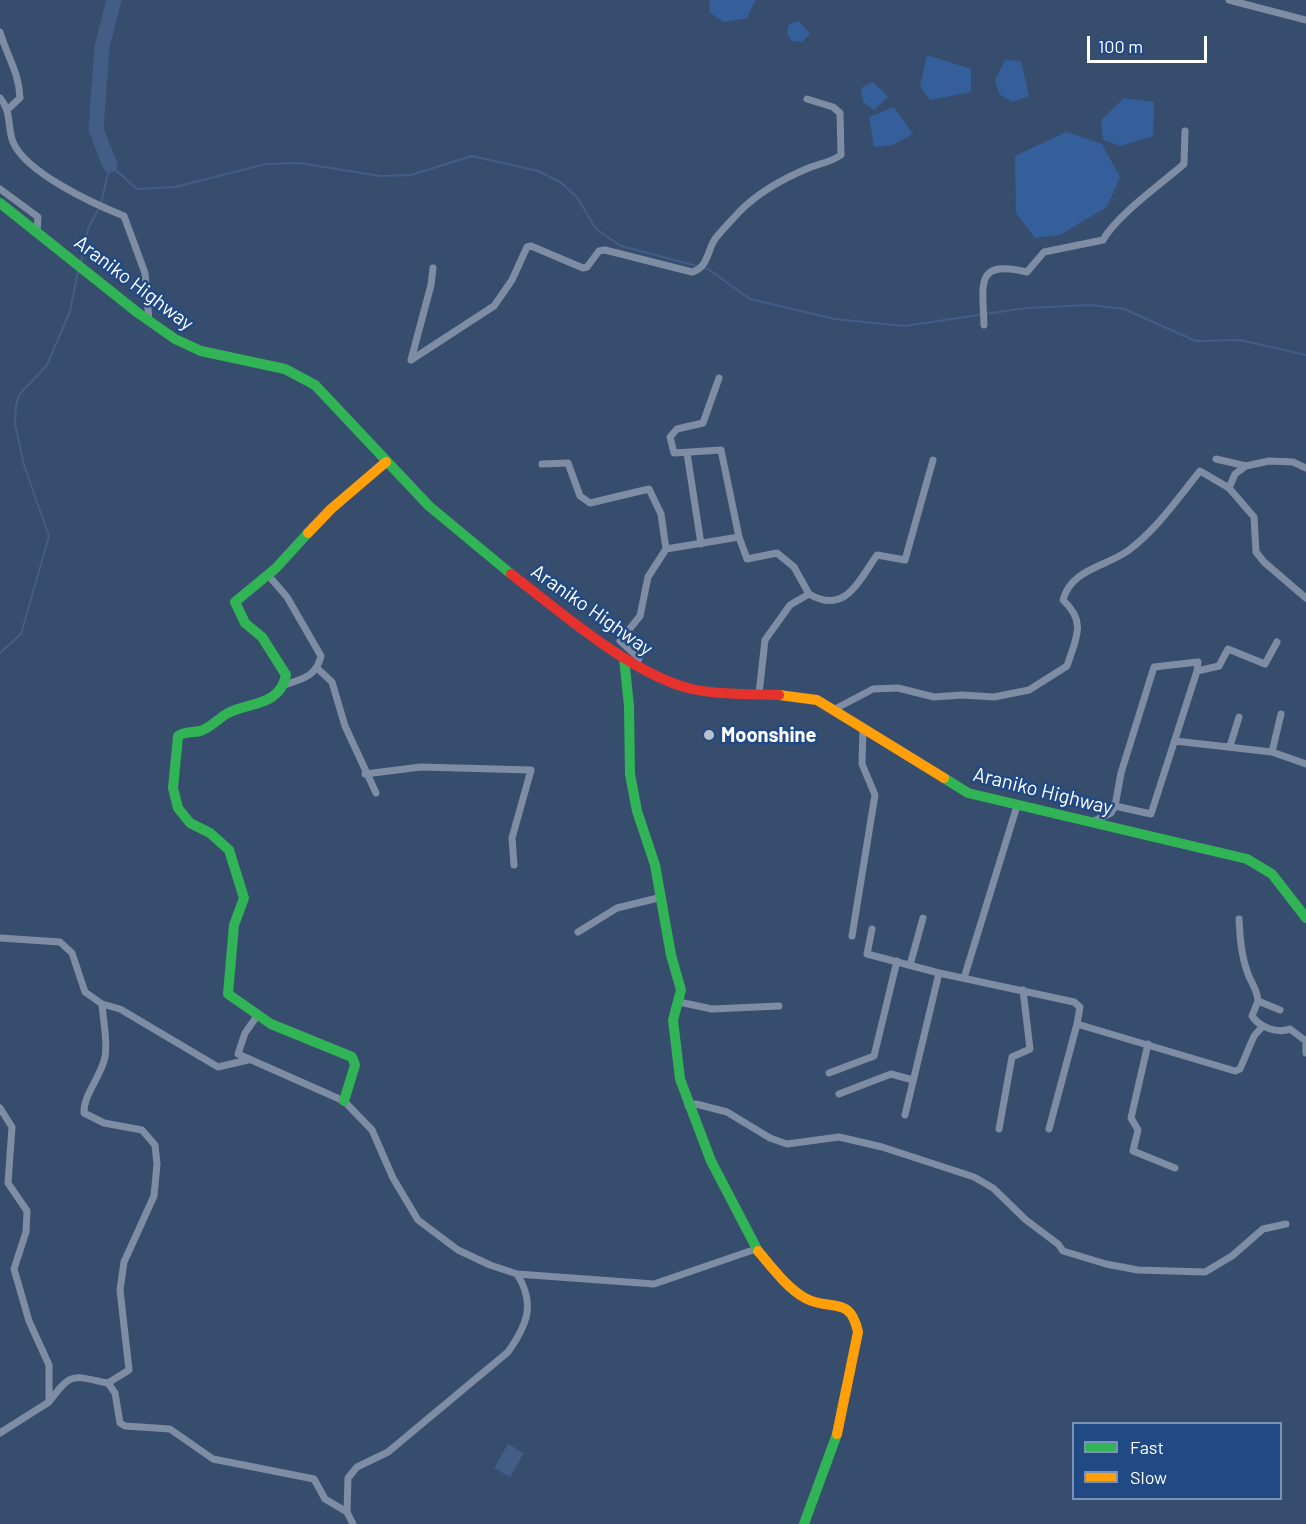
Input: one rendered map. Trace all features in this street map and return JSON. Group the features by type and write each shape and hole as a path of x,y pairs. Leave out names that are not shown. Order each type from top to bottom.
{"main road":[{"name":"Araniko Highway","path":"0,203 149,321 200,352 278,365 296,372 315,385 387,462 468,542 636,666 676,684 702,691 736,695 798,696 817,700 968,793 1247,859 1272,874 1306,918"},
{"path":"344,1101 355,1065 352,1057 313,1043 257,1016 228,994 234,925 244,898 239,875 229,850 210,833 190,823 178,808 173,788 178,736 188,730 200,731 223,714 245,704 263,704 284,686 286,675 262,637 245,623 235,602 268,575 331,509 387,462"},
{"path":"624,658 630,774 637,811 662,897 671,956 680,983 673,1032 680,1080 688,1106 711,1161 756,1249 783,1280 805,1298 849,1309 855,1317 858,1332 841,1423 804,1524"}],"street":[{"path":"1229,0 1306,20"},
{"path":"0,32 16,68 20,88 20,98 7,110"},
{"path":"0,98 7,110 12,141 19,152 66,189 124,216 145,273 149,321"},
{"path":"433,268 431,285 411,360 494,306 512,280 527,248 531,246 583,268 587,267 599,251 605,250 692,272 698,270 704,264 715,239 757,195 778,183 832,161 841,155 840,113 833,107 807,99"},
{"path":"984,325 983,279 989,271 1000,268 1027,272 1044,252 1103,240 1107,232 1140,201 1184,164 1185,131"},
{"path":"0,189 38,217 37,232"},
{"path":"719,378 703,423 677,429 670,437 674,453 721,450 739,537 747,559 777,553 794,567 809,594 822,601 834,602 846,597 876,555 905,560 933,460"},
{"path":"687,453 701,544"},
{"path":"1216,459 1246,466"},
{"path":"1229,488 1235,474 1246,466 1269,461 1293,462 1306,468"},
{"path":"542,464 568,463 580,496 590,503 650,489 661,514 666,549 648,577 640,616 620,641 639,658 636,666"},
{"path":"835,709 873,689 898,688 934,697 962,695 994,698 1029,690 1067,666 1079,628 1074,610 1062,600 1066,587 1081,574 1128,551 1146,536 1200,471 1229,488 1254,517 1256,552 1264,562 1306,598"},
{"path":"666,549 739,537"},
{"path":"268,575 287,597 321,656 318,669 308,677 284,686"},
{"path":"759,694 765,640 790,605 809,594"},
{"path":"1197,671 1219,666 1228,649 1265,664 1277,642"},
{"path":"1090,823 1111,813 1116,806 1121,773 1154,667 1198,662 1175,741 1150,814 1116,806"},
{"path":"318,669 332,682 341,716 365,774 376,793"},
{"path":"1272,752 1281,714"},
{"path":"1230,746 1239,717"},
{"path":"852,936 875,795 862,764 863,727"},
{"path":"1175,741 1272,752 1306,764"},
{"path":"365,774 421,767 531,770 512,838 514,865"},
{"path":"964,978 1017,806"},
{"path":"578,932 617,908 662,897"},
{"path":"910,965 923,918"},
{"path":"1239,919 1244,962 1248,975 1255,984 1258,1001 1252,1016 1257,1024 1282,1032 1290,1029 1306,1043 1306,1053"},
{"path":"872,929 867,954 939,973 1074,1002 1080,1007 1049,1129"},
{"path":"0,938 60,942 72,953 85,992 102,1004 120,1009 218,1067 248,1060"},
{"path":"828,1072 874,1056 897,961"},
{"path":"905,1115 939,973"},
{"path":"999,1129 1012,1057 1030,1049 1023,990"},
{"path":"1258,1001 1280,1010"},
{"path":"679,1002 712,1009 779,1006"},
{"path":"102,1004 106,1055 97,1083 84,1103 84,1113 104,1123 142,1130 155,1145 157,1164 154,1196 124,1262 120,1290 129,1370 108,1383"},
{"path":"257,1016 245,1033 238,1054 344,1101 372,1130 393,1178 418,1220 458,1250 517,1274 654,1284 756,1249"},
{"path":"1077,1024 1235,1071 1240,1069 1254,1036 1263,1026"},
{"path":"1148,1044 1131,1118 1138,1130 1134,1151 1175,1168"},
{"path":"839,1094 891,1074 914,1080"},
{"path":"688,1106 696,1104 733,1115 779,1142 795,1143 839,1137 882,1147 974,1177 993,1188 1026,1220 1058,1244 1063,1251 1106,1264 1138,1270 1205,1272 1232,1256 1263,1229 1286,1224"},
{"path":"0,1108 12,1127 8,1183 27,1211 26,1232 14,1269 29,1321 49,1365 49,1402"},
{"path":"346,1512 348,1478 357,1467 388,1452 508,1352 523,1331 529,1316 529,1302 517,1274"},
{"path":"0,1432 49,1402 68,1378 75,1376 108,1383 115,1393 120,1423 125,1426 170,1429 213,1459 314,1479 325,1499 346,1512 353,1524"}],"shaded area":[{"path":"709,0 755,1 747,18 724,22 710,13"},
{"path":"799,21 810,34 802,42 792,41 787,33 789,24"},
{"path":"927,55 971,69 971,92 930,100 920,86"},
{"path":"1005,60 1021,61 1029,96 1012,102 999,94 995,80"},
{"path":"873,82 888,97 874,110 863,102 861,88"},
{"path":"1124,98 1154,102 1153,136 1121,146 1103,140 1101,120"},
{"path":"894,107 913,134 892,145 874,147 869,117"},
{"path":"1066,132 1102,144 1120,177 1107,207 1060,235 1035,238 1016,213 1015,156"},
{"path":"508,1444 524,1453 510,1477 494,1468"}],"waterway":[{"path":"110,165 96,129 102,47 114,0"},
{"path":"110,165 137,189 175,187 266,164 299,163 380,176 411,175 472,156 538,171 560,182 577,197 596,229 621,246 708,269 750,299 835,319 904,326 1026,308 1090,305 1124,309 1196,341 1240,340 1306,355"},
{"path":"101,203 110,165"},
{"path":"81,262 88,229 99,208"},
{"path":"0,653 21,634 49,536 24,465 15,424 16,406 19,395 47,365 70,311 78,271"}],"traffic: fast":[{"path":"0,203 138,313 175,339 201,351 285,369 315,385 429,506 511,574"},
{"path":"308,533 276,568 235,602 245,623 262,637 286,675 283,685 271,698 263,702 228,713 203,730 178,736 173,788 178,808 190,823 210,833 229,850 244,898 234,925 228,994 271,1024 352,1057 355,1065 344,1101"},
{"path":"624,658 629,706 630,774 637,811 655,865 671,955 681,990 673,1020 680,1079 711,1161 758,1251"},
{"path":"944,778 968,793 1247,859 1272,874 1306,918"},
{"path":"804,1524 837,1434"}],"traffic: slow":[{"path":"308,533 331,509 386,462"},
{"path":"779,695 817,700 944,778"},
{"path":"758,1251 791,1288 814,1302 844,1308 854,1320 858,1332 837,1434"}],"traffic: jam":[{"path":"511,574 598,641 669,682 713,692 779,695"}],"place":[{"name":"Moonshine","path":"709,735"}]}
